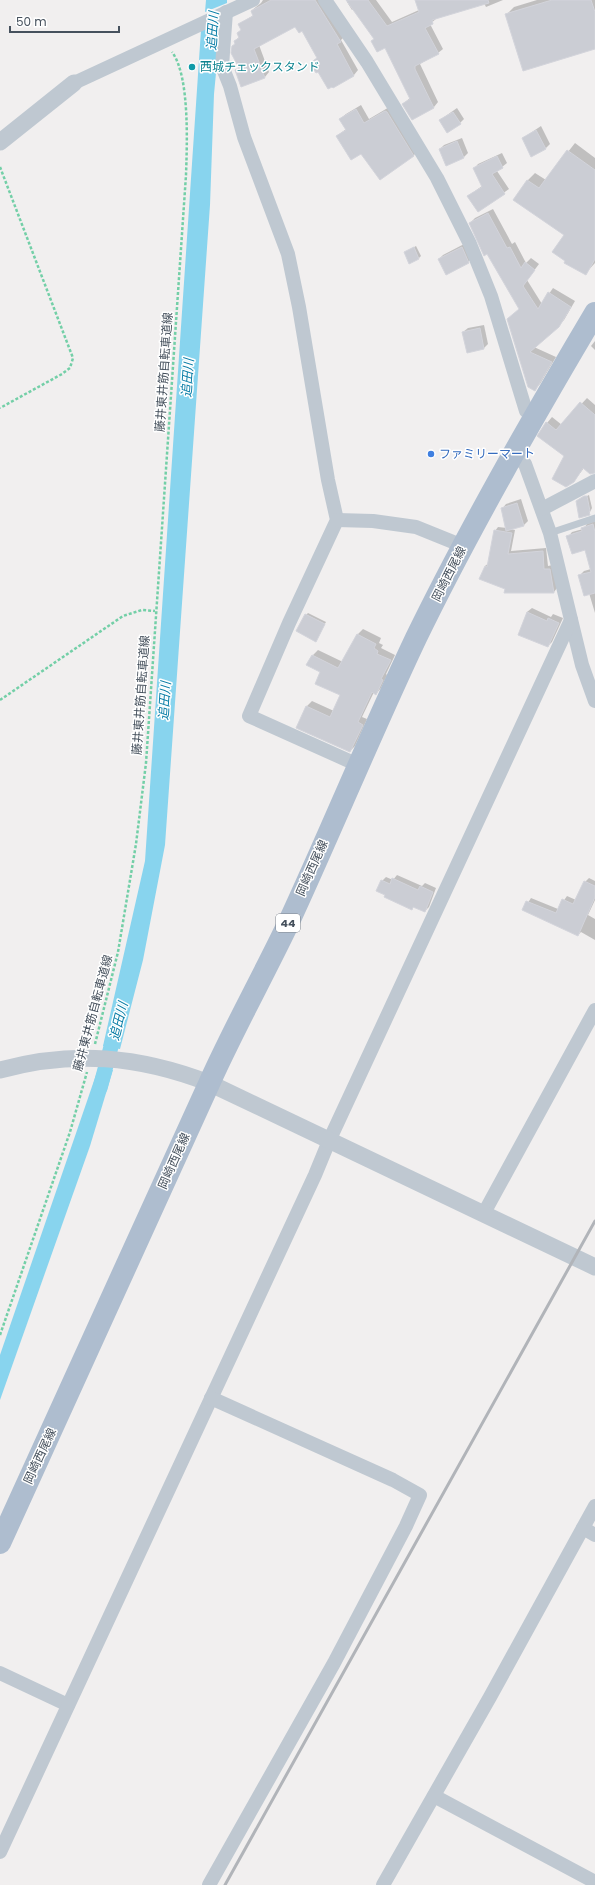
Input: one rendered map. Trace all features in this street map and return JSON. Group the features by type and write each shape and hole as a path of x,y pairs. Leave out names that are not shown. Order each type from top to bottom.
{"main road":[{"name":"岡崎西尾線","path":"0,1543 112,1300 209,1083 287,926 417,636 463,546 534,417 595,313"}],"street":[{"path":"0,142 74,83 119,60 165,42 253,0"},
{"path":"325,0 367,62 437,178 482,271 526,411 534,417"},
{"path":"225,13 222,66 230,86 244,137 288,254 299,307 328,480 337,520 289,623 249,716 358,765"},
{"path":"514,454 525,464 550,533 571,620 589,664 595,701"},
{"path":"542,510 595,481"},
{"path":"337,520 372,521 416,527 463,546"},
{"path":"0,1852 212,1398 312,1182 329,1141 571,620"},
{"path":"484,1213 595,1010"},
{"path":"0,1070 38,1061 92,1057 120,1059 174,1071 209,1083 595,1267"},
{"path":"209,1885 334,1663 406,1526 420,1495 393,1480 212,1398"},
{"path":"383,1885 589,1532 595,1506"},
{"path":"0,1673 68,1705"},
{"path":"434,1796 595,1882"}],"lane":[{"path":"550,533 595,518"}],"path":[{"name":"藤井東井筋自転車道線","path":"0,1335 70,1132 92,1057 118,952 136,844 146,763 187,146 181,72 175,56 165,42"},
{"path":"0,167 73,358 70,368 62,374 0,408"},
{"path":"0,700 65,654 123,616 142,610 155,611"}],"water":[{"path":"206,0 227,0 227,3 205,12"},
{"path":"221,21 214,94 210,205 165,845 143,960 120,1049 103,1046 145,861 201,30"},
{"path":"98,1069 113,1070 90,1146 0,1400 0,1355"}],"building":[{"path":"271,0 315,0 341,42 337,44 354,76 333,88 328,89 318,72 316,73 310,63 317,58 302,31 299,33 295,27 254,49 265,78 241,87 235,70 239,68 231,53 232,46 235,44 234,41 239,38 237,33 241,30 238,24 253,16 251,11"},
{"path":"346,0 368,0 387,26 419,12 415,0 488,0 489,3 432,20 433,24 425,28 439,54 415,66 415,69 434,108 412,120 402,104 410,99 385,48 377,52 371,41 374,39"},
{"path":"552,0 591,0 595,12 595,49 523,71 505,14"},
{"path":"356,109 364,123 385,111 387,112 414,156 380,180 361,154 351,160 336,136 346,130 339,119"},
{"path":"453,112 461,124 447,133 439,120"},
{"path":"536,130 546,149 531,157 522,138"},
{"path":"457,141 464,158 446,166 439,149"},
{"path":"567,150 595,170 595,259 586,275 564,263 565,261 552,252 564,235 513,200 527,180 539,188"},
{"path":"497,156 503,168 492,174 505,194 478,212 467,196 482,187 473,168"},
{"path":"488,213 507,248 510,247 521,268 525,262 535,270 523,286 538,309 548,292 571,307 559,327 530,352 552,362 535,391 528,387 507,319 519,309 487,254 484,256 469,223"},
{"path":"414,247 419,259 409,264 404,252"},
{"path":"462,247 469,263 446,275 438,259"},
{"path":"480,328 484,349 467,353 462,332"},
{"path":"580,402 595,415 595,473 590,474 583,468 574,482 566,487 552,479 564,456 537,436 546,422 556,430"},
{"path":"584,496 587,496 590,515 579,518 576,501"},
{"path":"517,503 524,526 506,531 501,508"},
{"path":"593,524 595,532 595,593 584,596 578,575 591,572 585,550 572,554 566,536 582,531 581,528"},
{"path":"494,530 512,533 508,554 543,551 544,569 550,569 554,593 504,593 505,589 479,579 485,566 487,567"},
{"path":"527,612 547,621 548,618 559,623 548,647 518,635"},
{"path":"305,614 325,624 316,642 296,631"},
{"path":"357,634 376,644 374,648 378,651 377,654 391,660 381,679 383,680 376,695 372,692 358,722 363,725 350,752 296,728 306,706 330,717 340,695 315,684 320,672 306,665 312,655 338,668"},
{"path":"392,878 418,890 420,886 433,892 425,912 413,907 412,910 384,897 385,895 376,891 381,880 390,884"},
{"path":"584,881 595,886 595,897 578,936 522,910 526,901 556,913 562,899 573,904"}],"waterway":[{"name":"追田川","path":"100,1088 116,1028"}],"railway":[{"path":"225,1885 595,1221"}],"place":[{"name":"西城チェックスタンド","path":"192,67"},
{"name":"ファミリーマート","path":"431,454"}]}
